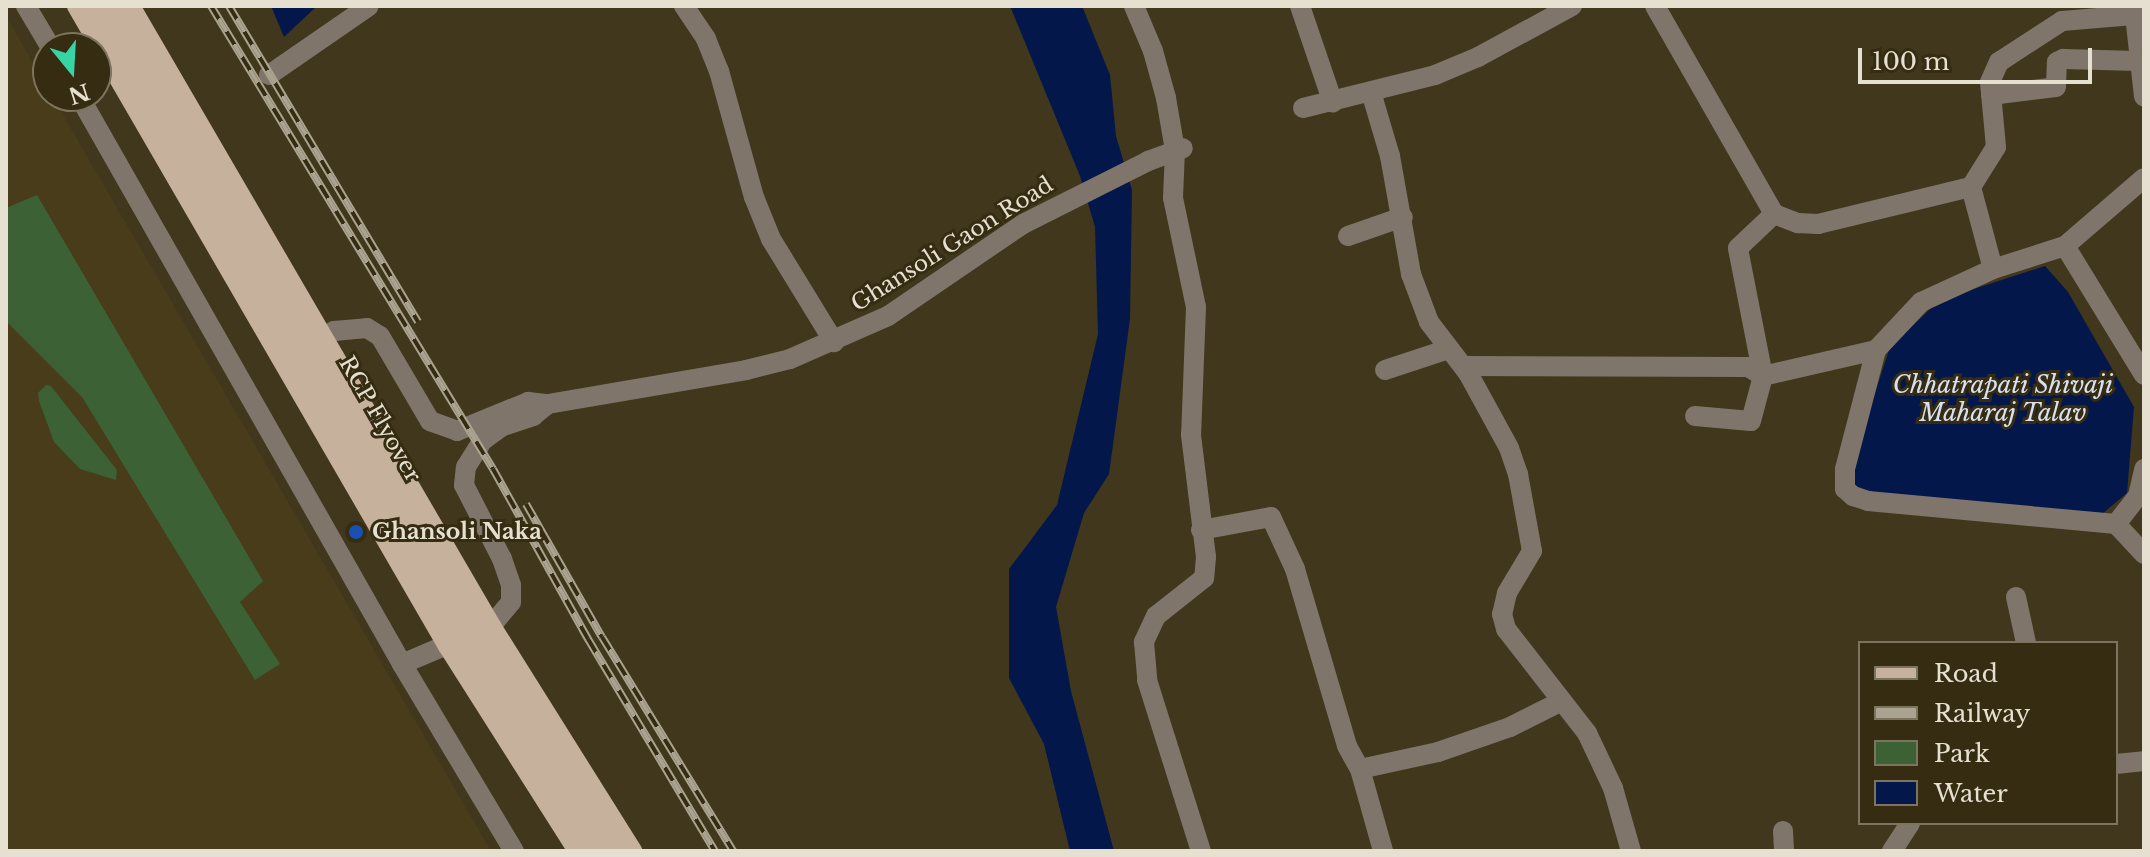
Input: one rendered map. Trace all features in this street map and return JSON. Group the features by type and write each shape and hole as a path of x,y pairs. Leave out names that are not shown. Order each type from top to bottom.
{"main road":[{"path":"77,6 284,358 448,646 578,851"},
{"name":"RCP Flyover","path":"94,6 459,633 596,851"},
{"name":"RCP Flyover","path":"112,6 464,613 614,851"},
{"path":"130,6 491,626 632,851"}],"street":[{"path":"26,6 41,32"},
{"path":"269,75 369,6"},
{"path":"684,6 706,39 719,71 754,197 771,239 834,342"},
{"path":"1300,6 1333,103"},
{"path":"1303,108 1333,103 1435,75 1478,57 1547,12 1572,6"},
{"path":"1655,6 1774,214 1798,223 1818,224 1971,187 1996,147 1990,82 1999,62 2060,13 2134,10 2144,96"},
{"path":"1136,7 1153,51 1179,149 1173,198 1196,307 1191,435 1206,557 1204,578 1156,616 1144,642 1147,680 1201,851"},
{"path":"1991,95 2056,87 2057,62 2063,59 2138,61"},
{"path":"1371,92 1390,156 1411,274 1429,322 1463,366 1509,448 1518,474 1532,551 1507,593 1502,614 1506,629 1587,733 1613,788 1631,851"},
{"path":"88,112 402,664 514,851"},
{"name":"Ghansoli Gaon Road","path":"284,358 322,337 350,327 367,328 380,336 430,421 457,431 528,402 548,404 746,370 790,359 888,316 1023,224 1071,198 1179,149"},
{"path":"2144,178 2065,246 1993,269 1921,302 1876,350 1845,469 1845,489 1853,496 1868,501 2116,524 2144,554"},
{"path":"1971,187 1993,269"},
{"path":"1695,416 1751,421 1756,372 1738,248 1774,214"},
{"path":"1348,236 1403,217"},
{"path":"2065,246 2144,375"},
{"path":"1385,370 1449,349"},
{"path":"1463,366 1756,372 1876,350"},
{"path":"402,664 491,626 511,602 511,585 464,485 466,467 482,441 503,426 533,416 548,404"},
{"path":"2116,524 2138,496 2144,469"},
{"path":"1201,530 1271,517 1295,569 1347,746 1360,769 1383,851"},
{"path":"2016,597 2026,641"},
{"path":"1360,769 1438,752 1510,727 1562,701"},
{"path":"2118,764 2144,761"},
{"path":"1892,851 1909,825"}],"shaded area":[{"path":"6,16 32,61 32,112 61,112 491,851 6,851"}],"green space":[{"path":"37,195 263,581 240,602 280,664 255,680 82,397 6,321 6,208"},
{"path":"46,385 51,386 117,470 116,480 80,469 54,442 39,401 38,393"}],"water":[{"path":"271,6 317,6 284,37"},
{"path":"1010,6 1082,6 1110,75 1116,136 1132,190 1130,319 1109,474 1084,513 1056,607 1071,691 1114,851 1070,851 1044,744 1009,678 1009,569 1057,505 1098,334 1095,227 1080,176"},
{"name":"Chhatrapati Shivaji Maharaj Talav","path":"2045,266 2068,292 2134,407 2127,493 2095,520 1860,492 1848,476 1890,347 1940,300"}],"railway":[{"path":"211,6 493,469 588,639 715,851"},
{"path":"229,6 418,322"},
{"path":"526,504 602,637 733,851"}],"place":[{"name":"Ghansoli Naka","path":"356,532"}]}
